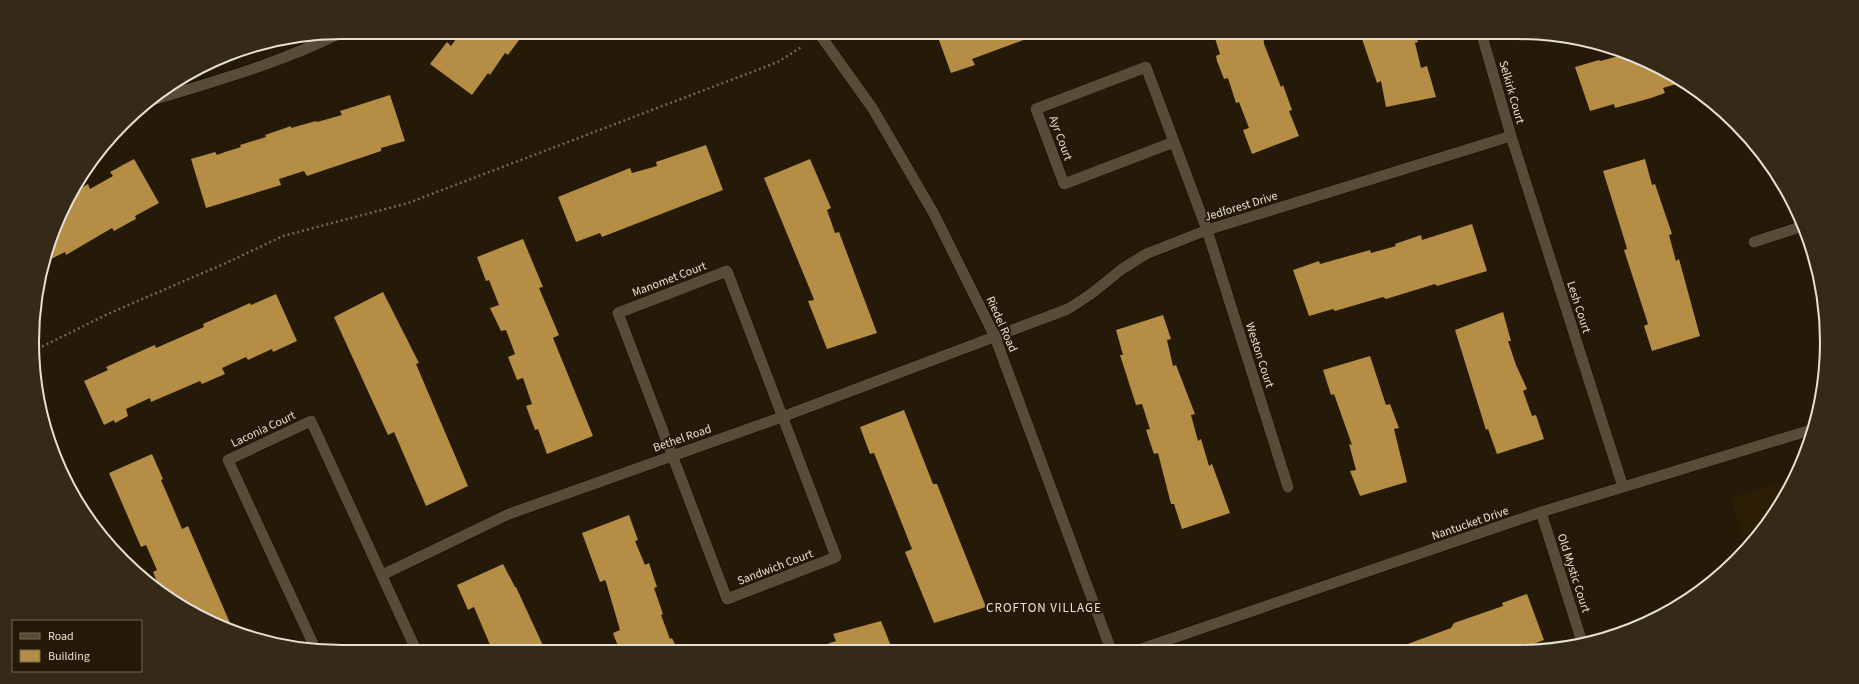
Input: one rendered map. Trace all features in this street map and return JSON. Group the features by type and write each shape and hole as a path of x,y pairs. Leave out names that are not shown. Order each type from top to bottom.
{"street":[{"name":"Riedel Road","path":"824,39 873,109 934,214 995,337 1109,645"},
{"name":"Selkirk Court","path":"1483,39 1511,136"},
{"path":"166,96 268,64 313,47 327,40"},
{"name":"Ayr Court","path":"1174,142 1064,184 1036,109 1146,67 1207,230"},
{"name":"Jedforest Drive","path":"995,337 1068,309 1091,294 1122,269 1146,254 1207,230 1511,136"},
{"name":"Lesh Court","path":"1511,136 1623,487"},
{"path":"1754,242 1798,228"},
{"name":"Weston Court","path":"1207,230 1288,487"},
{"name":"Manomet Court","path":"672,455 618,313 727,271 782,416"},
{"name":"Bethel Road","path":"382,575 509,514 782,416 995,337"},
{"name":"Sandwich Court","path":"672,455 727,599 836,557 782,416"},
{"name":"Laconia Court","path":"313,643 228,460 311,421 414,645"},
{"name":"Nantucket Drive","path":"1153,645 1541,512 1806,431"},
{"name":"Old Mystic Court","path":"1541,512 1581,638"}],"path":[{"path":"39,348 110,313 226,263 283,236 408,203 778,62 812,39"}],"shaded area":[{"path":"1786,481 1769,510 1744,543 1731,498"}],"building":[{"path":"456,39 520,39 508,55 505,53 490,75 488,73 472,95 430,64 447,42 451,46"},
{"path":"939,39 1026,39 972,59 975,65 951,73"},
{"path":"1215,39 1264,39 1264,44 1281,87 1283,85 1292,110 1289,111 1299,136 1252,154 1243,130 1249,128 1239,102 1236,103 1228,78 1224,79 1216,56 1220,54"},
{"path":"1362,39 1417,39 1418,42 1415,43 1421,68 1427,66 1436,97 1386,107 1381,81 1377,83"},
{"path":"1618,56 1651,70 1675,84 1663,88 1665,93 1651,98 1615,108 1614,104 1590,111 1575,67 1599,60"},
{"path":"390,95 405,141 381,148 381,151 307,176 304,171 279,179 281,185 206,208 191,159 215,152 217,155 241,147 240,145 266,137 265,135 291,126 291,128 342,115 340,111"},
{"path":"706,145 723,190 602,237 600,233 576,242 558,197 630,168 632,173 657,166 656,162"},
{"path":"134,159 159,203 135,216 136,219 114,231 112,228 66,255 65,252 50,259 62,226 81,188 88,184 90,189 113,176 110,172"},
{"path":"810,159 831,208 827,210 835,233 839,232 877,333 827,349 808,301 814,300 813,297 764,178"},
{"path":"1645,159 1652,185 1655,184 1672,234 1669,235 1676,261 1679,259 1700,336 1652,351 1644,326 1648,324 1624,250 1627,249 1626,245 1603,171"},
{"path":"1472,224 1487,271 1437,286 1435,284 1386,299 1383,297 1335,311 1333,309 1309,316 1293,270 1319,261 1320,264 1370,250 1371,253 1396,246 1395,244 1421,235 1422,240"},
{"path":"523,239 543,287 539,288 559,335 553,338 593,436 547,454 538,429 535,430 526,406 532,404 523,378 517,380 508,357 515,354 506,330 501,331 490,308 499,305 489,280 486,281 477,257"},
{"path":"383,292 419,363 416,364 468,486 426,506 394,432 388,435 334,317"},
{"path":"276,294 297,341 273,352 272,349 248,360 246,357 222,368 225,374 202,384 200,381 151,402 150,398 126,409 128,416 115,423 114,420 104,425 84,381 108,370 106,367 150,347 155,345 156,348 204,327 203,324 250,303 251,305"},
{"path":"1503,312 1511,341 1508,341 1516,365 1527,389 1523,391 1532,416 1536,415 1544,439 1497,454 1488,429 1486,430 1455,330"},
{"path":"1163,315 1171,339 1167,340 1173,366 1176,365 1195,414 1191,415 1198,441 1201,439 1209,466 1212,464 1230,513 1182,529 1174,504 1171,504 1158,453 1154,454 1146,430 1150,429 1142,404 1136,405 1120,355 1123,355 1116,330"},
{"path":"1370,356 1386,405 1390,404 1399,428 1394,429 1407,482 1360,496 1350,471 1356,470 1349,444 1352,445 1334,394 1331,395 1323,370"},
{"path":"904,410 933,484 937,484 986,607 934,623 905,552 912,549 874,453 870,454 860,427"},
{"path":"152,454 163,479 161,480 182,529 188,526 230,623 208,614 190,604 157,581 153,572 157,570 146,545 141,547 109,473"},
{"path":"629,515 638,540 635,541 645,565 649,563 657,587 654,588 663,614 661,615 670,639 672,638 675,645 618,645 613,633 620,630 606,582 605,580 600,582 582,533"},
{"path":"503,564 516,587 543,645 490,645 474,607 468,610 457,585"},
{"path":"1527,594 1544,640 1533,644 1517,645 1405,645 1451,628 1454,623 1503,606 1502,603"},
{"path":"881,621 891,645 824,645 836,641 833,634"}],"district":[{"name":"CROFTON VILLAGE","path":"1044,607"}]}
